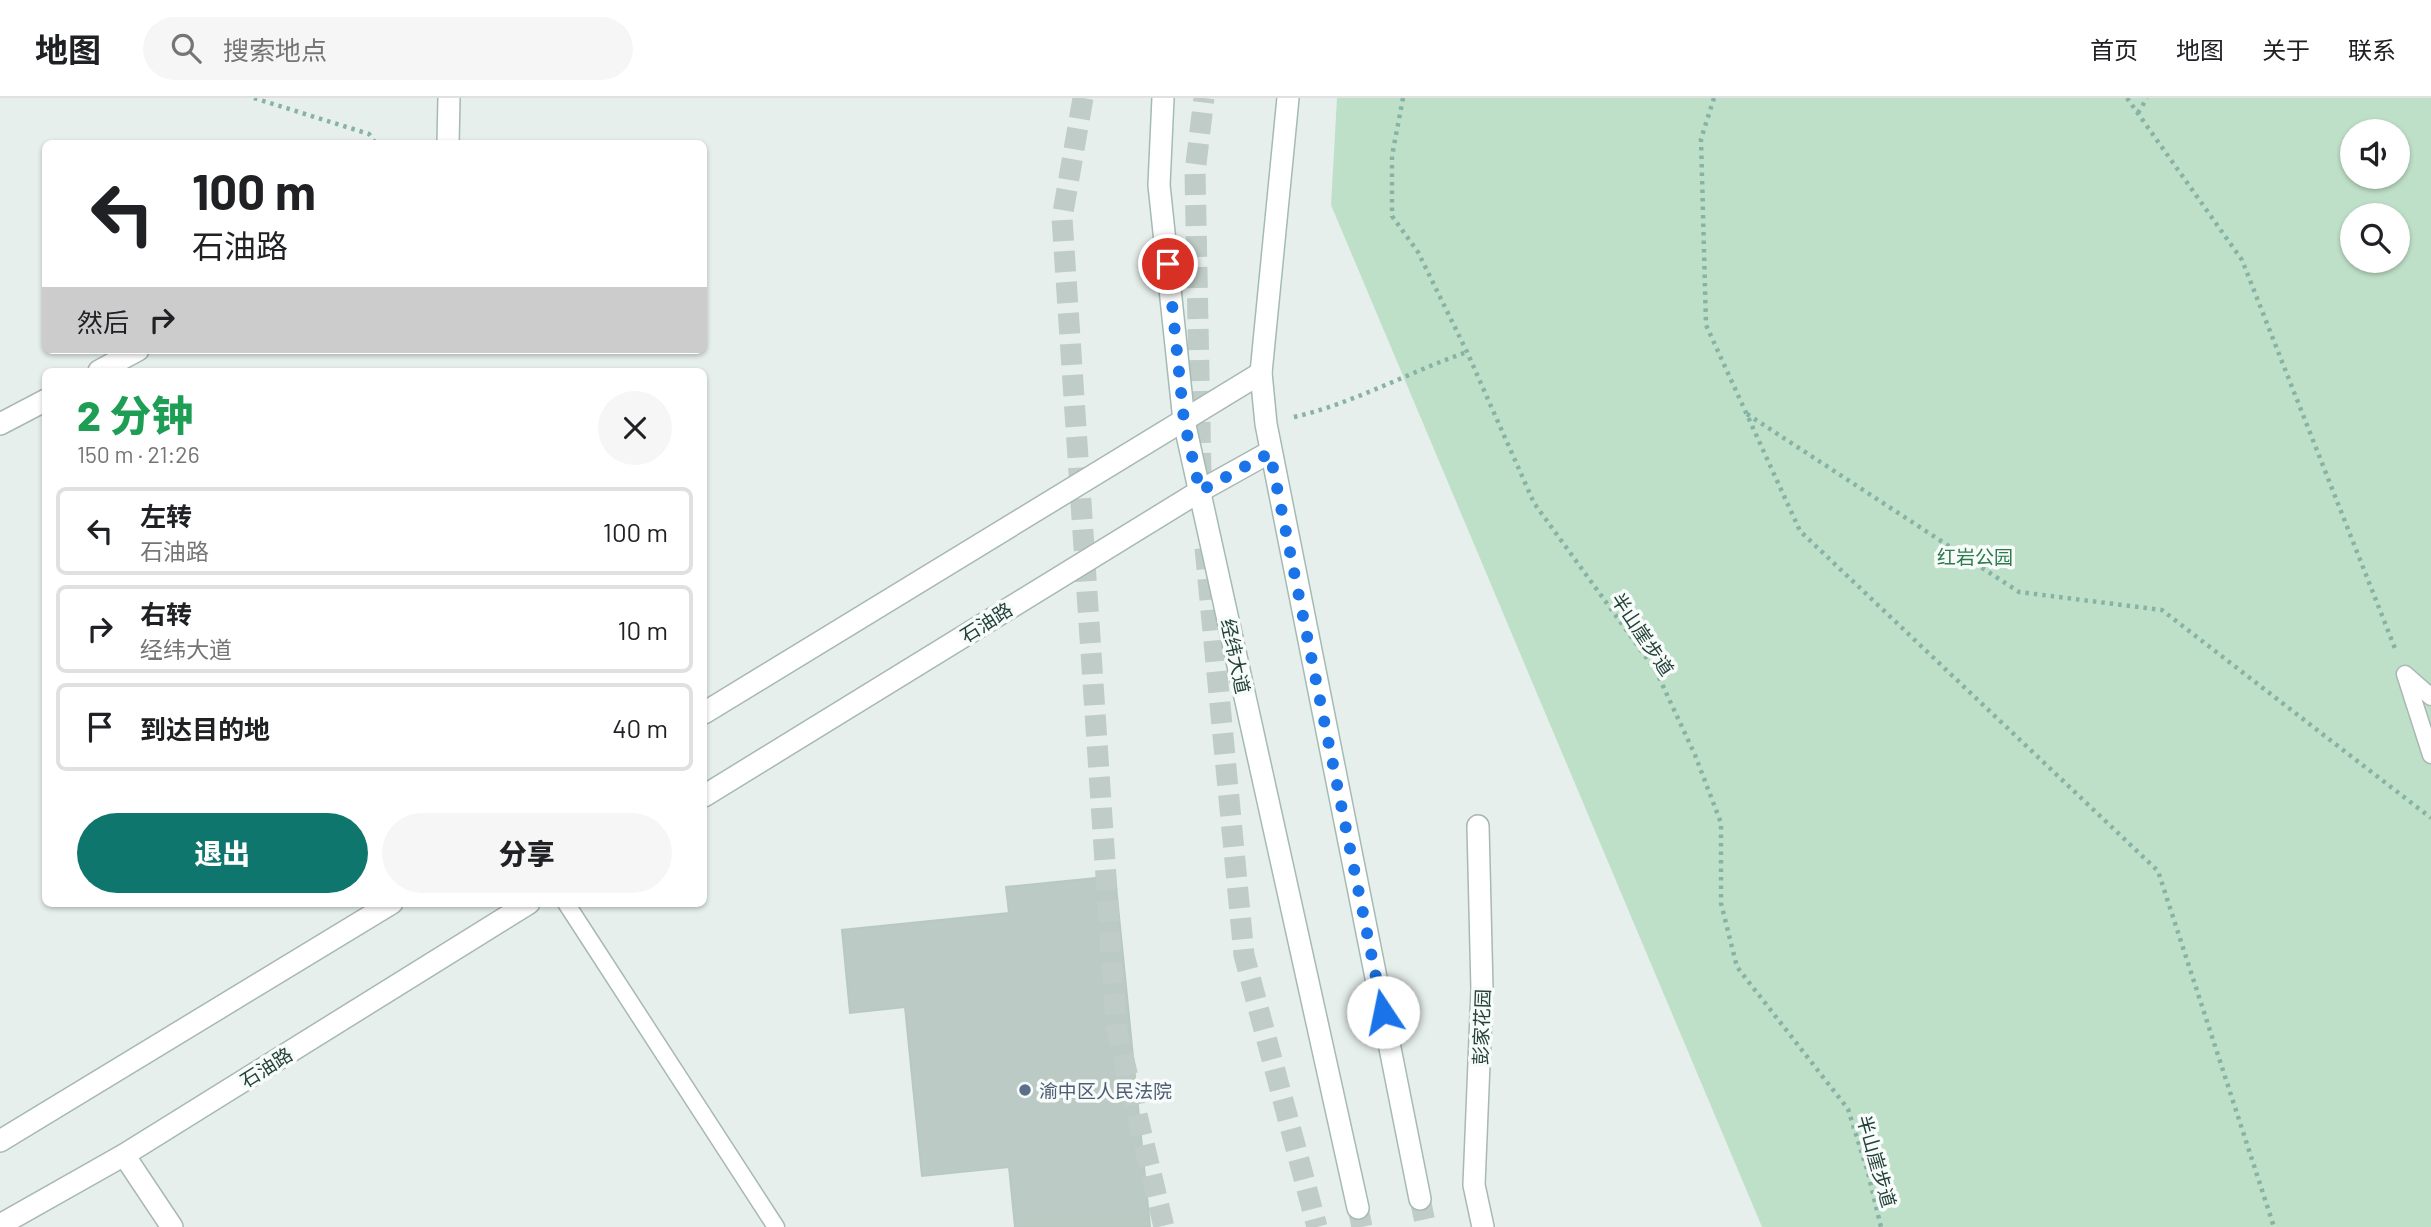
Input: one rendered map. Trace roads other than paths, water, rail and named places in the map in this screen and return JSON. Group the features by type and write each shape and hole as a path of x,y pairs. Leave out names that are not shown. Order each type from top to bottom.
{"street":[{"path":"448,140 449,98"},
{"name":"经纬大道","path":"1163,98 1160,185 1184,421 1358,1208"},
{"path":"1288,98 1261,373 1266,424 1420,1199"},
{"path":"105,368 131,354"},
{"path":"707,711 1261,373"},
{"path":"0,424 42,402"},
{"name":"石油路","path":"707,794 1200,491 1270,453"},
{"name":"彭家花园","path":"1478,826 1482,990 1474,1185 1483,1227"},
{"path":"0,1141 385,907"},
{"name":"石油路","path":"0,1225 124,1155 523,907"},
{"path":"124,1155 172,1227"}],"lane":[{"path":"2431,697 2405,674 2431,755"},
{"path":"569,907 776,1227"}],"tunnel":[{"path":"1083,98 1062,218 1116,1027 1164,1227"},
{"path":"1201,474 1195,172 1204,98"},
{"path":"1205,548 1244,955 1317,1227"},
{"path":"1420,1199 1426,1227"},
{"path":"1358,1208 1362,1227"}],"place":[{"name":"渝中区人民法院","path":"1025,1090"}],"park label":[{"name":"红岩公园","path":"1975,556"}]}
